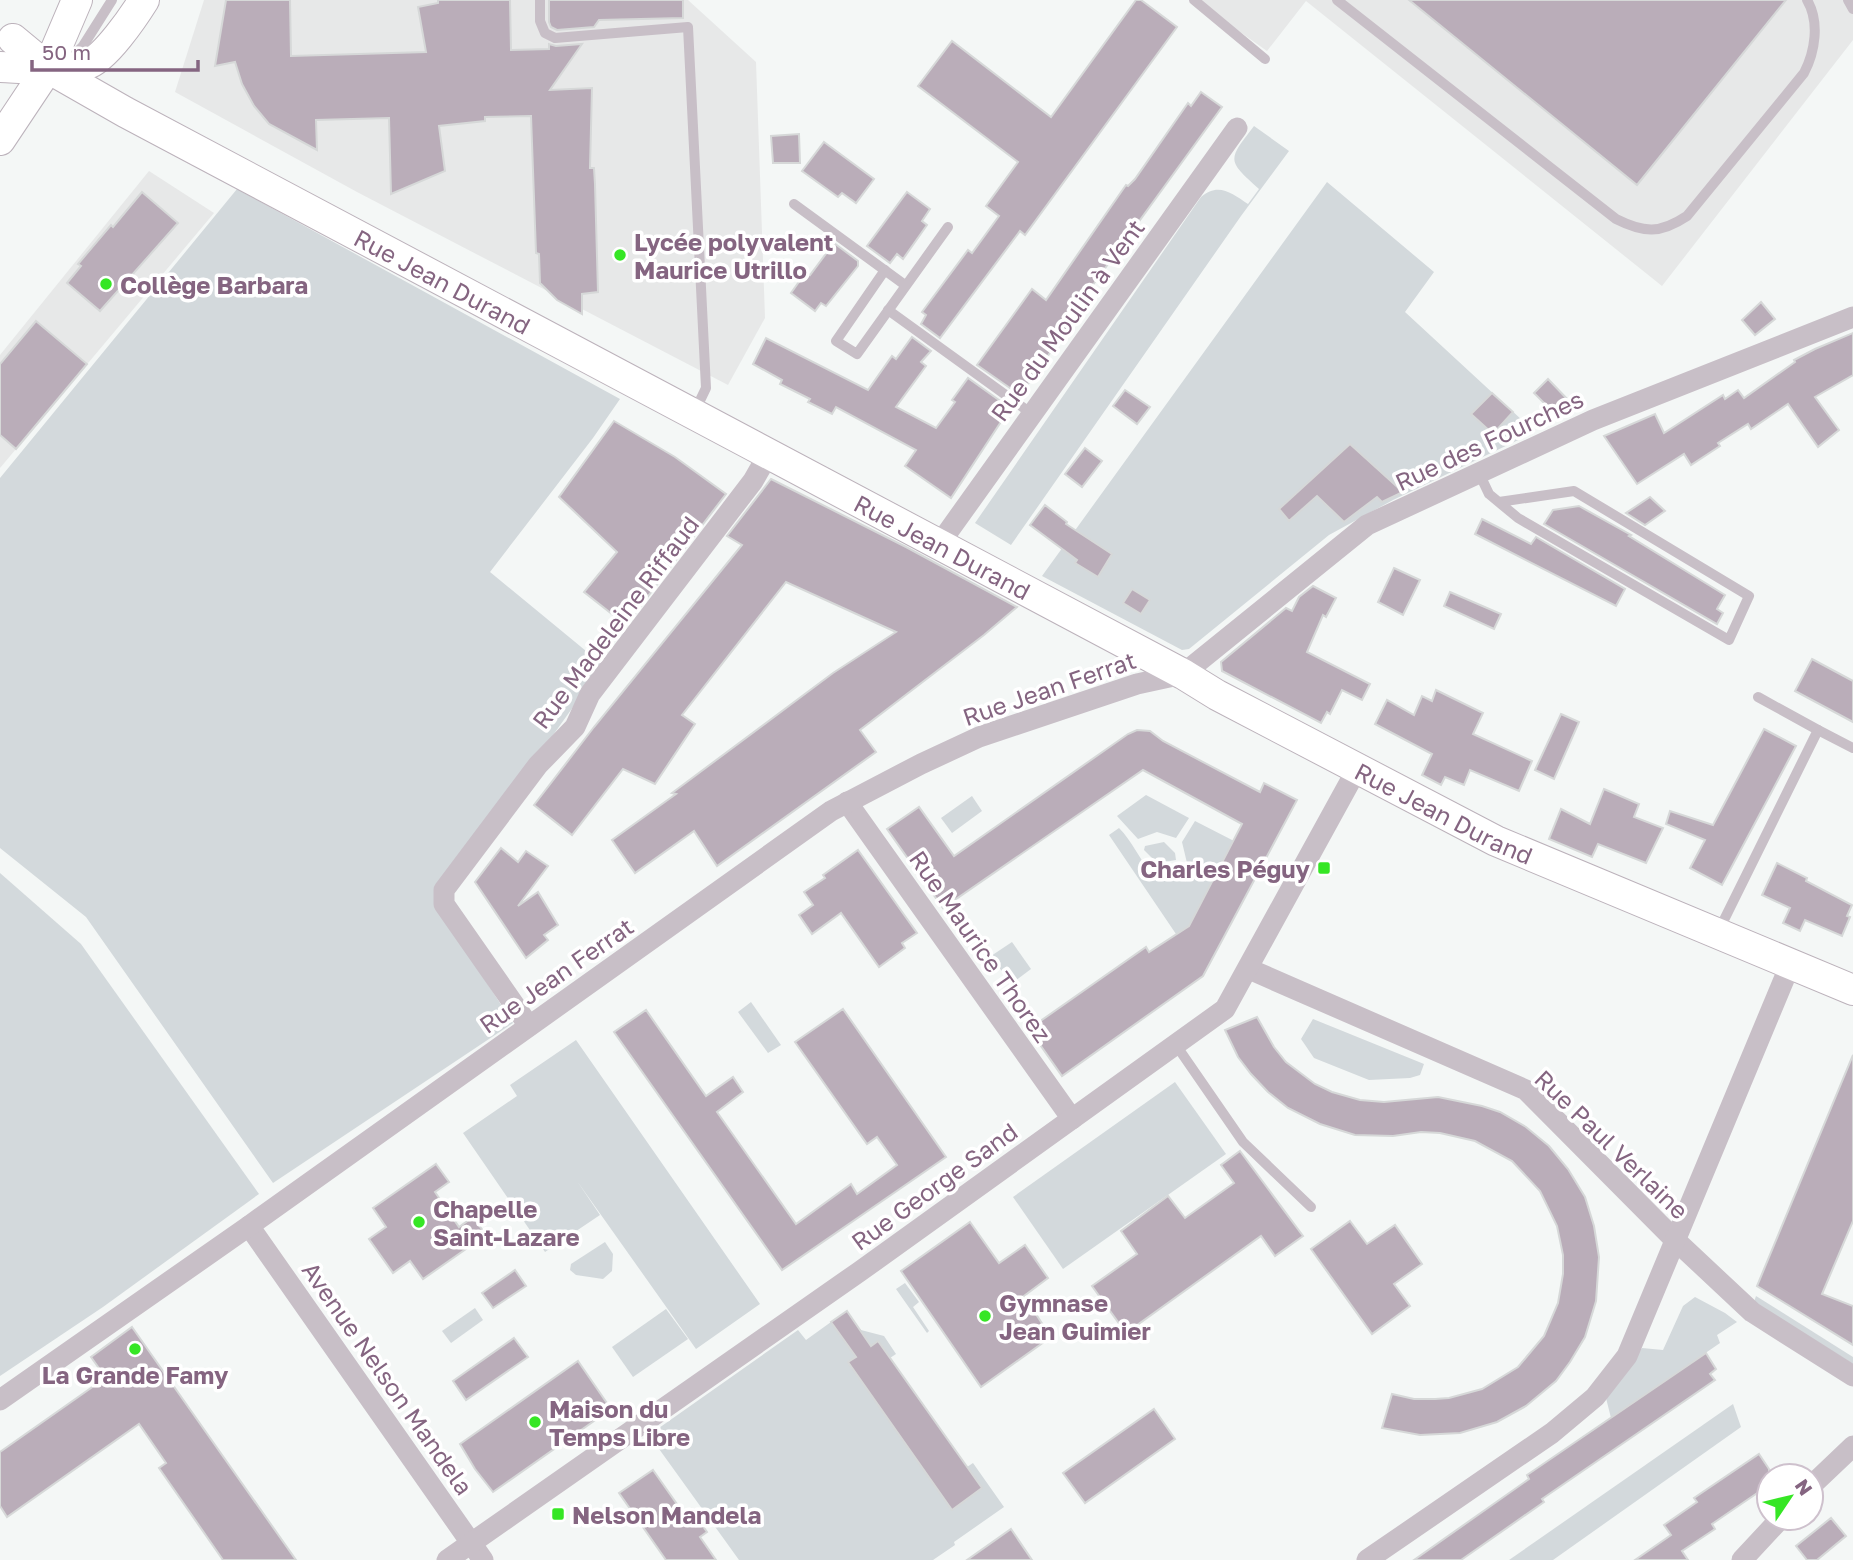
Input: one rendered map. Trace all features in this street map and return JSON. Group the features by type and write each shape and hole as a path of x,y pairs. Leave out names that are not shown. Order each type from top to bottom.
{"street":[{"path":"0,140 41,42 89,64 119,36 144,0"},
{"name":"Rue Jean Durand","path":"41,42 125,112 940,543 1357,769 1496,841 1564,872 1853,990"},
{"name":"Rue du Moulin à Vent","path":"940,543 1237,128"},
{"name":"Rue des Fourches","path":"1183,674 1367,526 1593,420 1853,317"},
{"name":"Rue Madeleine Riffaud","path":"529,1026 444,904 444,890 538,765 575,727 590,694 753,481 769,453"},
{"name":"Rue Jean Ferrat","path":"0,1400 831,811 979,737 1136,684 1183,674"},
{"name":"Rue George Sand","path":"447,1560 477,1551 1225,1009 1357,769"},
{"name":"Rue Maurice Thorez","path":"847,802 1072,1119"},
{"path":"1790,965 1674,1239 1752,1312 1853,1376"},
{"name":"Rue Paul Verlaine","path":"1249,969 1525,1090 1674,1239 1627,1356 1595,1397 1552,1433 1367,1560"},
{"name":"Avenue Nelson Mandela","path":"249,1226 477,1551"},
{"path":"1825,1473 1853,1446"},
{"path":"1742,1560 1768,1532"}],"lane":[{"path":"41,42 77,52 112,0"},
{"path":"540,0 540,21 545,33 555,38 688,27 706,388 694,414"},
{"path":"1194,0 1265,60"},
{"path":"1337,0 1616,219 1644,231 1674,225 1687,216 1804,73 1812,57 1815,34 1807,0"},
{"path":"1848,0 1853,9"},
{"path":"41,42 96,25"},
{"path":"794,204 905,285"},
{"path":"885,270 836,341 857,354 948,227"},
{"path":"887,310 1032,414"},
{"path":"1479,473 1489,494 1518,518 1729,640 1749,596 1726,582 1574,491 1499,502"},
{"path":"1758,697 1853,748"},
{"path":"1718,933 1818,730"},
{"path":"1176,1045 1243,1142 1311,1207"}],"shaded area":[{"name":"Lycée polyvalent Maurice Utrillo","path":"204,0 688,0 756,62 765,318 728,385 357,192 175,92"},
{"path":"1195,0 1853,0 1853,40 1662,286 1306,1 1267,51"},
{"path":"1254,126 1289,151 1011,545 975,523 1201,197 1213,190 1219,190 1231,193 1248,204 1259,189 1241,172 1234,160 1239,147"},
{"name":"Collège Barbara","path":"149,171 214,213 0,468 0,355"},
{"path":"1327,182 1434,272 1405,312 1535,432 1393,500 1329,535 1189,649 1182,650 1042,576"},
{"path":"237,189 620,399 490,572 603,665 434,902 513,1023 273,1183 86,917 0,848 0,478"},
{"path":"1146,795 1189,818 1176,838 1157,832 1138,839 1117,816"},
{"path":"972,796 982,811 952,833 941,818"},
{"path":"1195,821 1234,841 1218,872 1204,865 1187,863 1182,842"},
{"path":"1119,828 1150,872 1190,870 1212,882 1189,926 1176,934 1109,835"},
{"path":"1164,842 1175,853 1176,860 1157,863 1144,850 1145,846"},
{"path":"0,873 81,944 259,1194 103,1307 0,1376"},
{"path":"1012,942 1031,969 1011,984 991,956"},
{"path":"751,1002 781,1045 768,1053 738,1012"},
{"path":"1313,1019 1424,1064 1420,1075 1369,1080 1314,1058 1301,1039"},
{"path":"576,1040 760,1304 696,1349 577,1181 600,1215 545,1252 463,1133 517,1096 510,1085"},
{"path":"1175,1082 1226,1154 1063,1269 1013,1197"},
{"path":"605,1242 613,1254 612,1271 603,1279 576,1275 570,1270 571,1264"},
{"path":"905,1283 919,1302 913,1307 929,1331 927,1333 896,1289"},
{"path":"1756,1296 1853,1357 1853,1364 1754,1302"},
{"path":"1695,1297 1737,1322 1717,1335 1720,1343 1611,1418 1606,1398 1617,1380 1642,1348 1663,1350 1683,1306"},
{"path":"475,1308 483,1320 451,1343 442,1331"},
{"path":"666,1309 688,1339 633,1377 612,1347"},
{"path":"831,1322 855,1323 861,1330 884,1336 896,1354 890,1358 878,1342 848,1363 952,1509 982,1488 967,1467 973,1463 1004,1507 933,1560 739,1560 649,1435 798,1330 806,1340"},
{"path":"1733,1404 1741,1427 1553,1560 1509,1560"}],"building":[{"path":"226,0 290,0 291,56 426,52 418,7 438,3 438,0 510,0 511,50 549,49 549,44 582,44 550,90 592,88 590,168 594,168 598,292 582,294 582,314 557,300 540,283 539,254 536,253 531,116 485,117 485,121 439,126 445,171 391,194 389,118 316,120 317,150 269,124 254,106 242,84 235,62 215,66"},
{"path":"549,0 683,0 683,18 599,20 594,27 557,30 551,27 549,22"},
{"path":"1136,0 1141,0 1177,27 1025,235 1020,231 940,338 921,324 926,315 922,312 968,250 972,253 999,216 986,206 1018,162 918,86 952,41 1051,117"},
{"path":"1409,0 1786,0 1637,185"},
{"path":"1201,92 1222,107 1090,289 1087,287 1067,314 1074,319 1020,395 977,365 1032,289 1046,300 1126,185 1135,179 1188,103 1191,106"},
{"path":"799,134 800,163 773,163 771,136"},
{"path":"824,142 874,179 856,203 842,193 838,197 802,171"},
{"path":"142,192 178,223 100,311 67,283 81,266 78,264"},
{"path":"907,192 930,209 922,221 927,225 903,259 897,254 890,263 867,246"},
{"path":"834,243 858,261 858,266 826,306 821,303 815,311 791,293 806,272 810,275"},
{"path":"1761,302 1775,319 1755,335 1742,320"},
{"path":"36,321 87,364 16,449 0,435 0,364"},
{"path":"1853,333 1853,375 1815,397 1839,430 1818,447 1788,404 1751,429 1748,424 1691,465 1684,454 1637,484 1604,436 1655,414 1664,433 1723,395 1725,399 1738,390 1744,398 1795,362 1794,360"},
{"path":"912,337 931,351 921,362 926,366 896,407 936,428 968,378 1010,408 951,498 905,466 916,450 836,407 832,414 808,402 810,399 780,384 782,380 753,364 766,338 868,390 892,356 896,359"},
{"path":"1548,379 1571,403 1556,415 1534,393"},
{"path":"1125,390 1150,407 1137,424 1113,406"},
{"path":"1492,393 1513,412 1493,434 1471,414"},
{"path":"614,421 675,457 726,494 626,625 584,592 617,552 559,497"},
{"path":"1350,444 1403,492 1382,502 1377,497 1344,522 1317,496 1289,521 1279,509"},
{"path":"1085,448 1102,461 1082,487 1065,474"},
{"path":"771,479 1017,607 860,730 876,752 717,866 694,831 635,873 612,840 833,673 896,632 786,582 682,715 695,724 655,784 623,769 572,835 534,805 742,545 727,536"},
{"path":"1650,497 1665,511 1645,525 1626,513"},
{"path":"1045,505 1067,522 1066,524 1112,554 1098,577 1075,563 1077,560 1030,525"},
{"path":"1579,506 1631,535 1629,536 1725,595 1717,609 1723,613 1717,624 1544,524 1553,510"},
{"path":"1482,519 1531,544 1536,537 1625,589 1616,606 1475,534"},
{"path":"1394,568 1420,580 1403,615 1378,602"},
{"path":"1313,586 1336,598 1326,617 1323,615 1307,652 1370,684 1362,700 1342,690 1330,714 1327,712 1321,723 1222,671 1221,662 1286,608 1292,611 1299,597"},
{"path":"1132,589 1150,600 1141,614 1123,603"},
{"path":"1450,592 1501,614 1494,629 1444,606"},
{"path":"1812,659 1853,681 1853,722 1795,691"},
{"path":"1436,690 1483,713 1473,734 1532,761 1519,791 1470,770 1464,785 1445,777 1441,785 1422,775 1432,754 1375,724 1387,700 1414,715 1422,696 1432,701"},
{"path":"1561,714 1579,722 1554,779 1535,770"},
{"path":"1764,729 1796,746 1722,885 1690,868 1705,840 1666,824 1670,811 1713,825"},
{"path":"1137,730 1150,731 1163,741 1260,792 1264,783 1297,800 1203,976 1062,1076 1029,1029 1146,947 1149,952 1189,926 1242,824 1143,770 943,908 887,829 919,807 954,856"},
{"path":"1604,789 1639,804 1634,817 1663,828 1646,863 1598,844 1592,857 1549,839 1561,809 1590,824"},
{"path":"501,848 518,862 526,851 548,866 518,906 538,892 558,925 544,935 548,940 526,958 475,882"},
{"path":"858,850 917,933 902,943 905,948 879,967 841,913 812,934 799,915 813,905 804,892"},
{"path":"1777,863 1852,905 1842,936 1805,920 1800,931 1783,923 1790,908 1762,895"},
{"path":"843,1009 946,1157 782,1270 614,1032 646,1010 706,1096 733,1077 743,1092 717,1112 796,1224 851,1184 857,1194 897,1165 877,1137 867,1144 795,1042"},
{"path":"1257,1017 1286,1062 1315,1084 1360,1100 1384,1102 1438,1097 1500,1112 1526,1127 1549,1146 1568,1169 1585,1197 1594,1226 1599,1257 1596,1301 1585,1337 1570,1362 1556,1381 1526,1406 1497,1422 1460,1433 1420,1435 1382,1428 1392,1394 1414,1399 1435,1399 1482,1389 1518,1367 1544,1336 1558,1303 1563,1255 1557,1226 1540,1191 1512,1161 1475,1141 1440,1133 1421,1132 1393,1136 1355,1135 1320,1124 1288,1108 1251,1074 1238,1057 1225,1030"},
{"path":"1853,1055 1853,1221 1822,1294 1853,1306 1853,1345 1757,1286"},
{"path":"1240,1151 1303,1236 1275,1256 1261,1236 1126,1333 1092,1286 1137,1254 1121,1231 1168,1196 1185,1218 1234,1183 1221,1165"},
{"name":"Chapelle Saint-Lazare","path":"436,1164 449,1182 435,1192 459,1227 473,1217 486,1235 423,1279 410,1261 393,1273 369,1239 386,1227 373,1208"},
{"path":"1350,1221 1367,1244 1395,1225 1422,1264 1394,1284 1410,1306 1372,1334 1311,1249"},
{"name":"Gymnase Jean Guimier","path":"970,1222 999,1263 1025,1245 1048,1278 1024,1296 1051,1337 981,1387 901,1271"},
{"path":"515,1270 526,1286 493,1308 482,1293"},
{"path":"847,1311 871,1346 878,1341 982,1488 952,1510 848,1362 856,1357 831,1322"},
{"path":"132,1327 296,1560 223,1560 159,1468 166,1463 139,1424 7,1517 0,1506 0,1452 98,1383 95,1379 103,1374 91,1357"},
{"path":"514,1338 528,1357 466,1400 453,1381"},
{"path":"1706,1353 1716,1369 1710,1374 1715,1380 1542,1499 1544,1502 1461,1560 1414,1560 1529,1479 1527,1475"},
{"path":"578,1361 611,1409 493,1492 460,1444"},
{"path":"1154,1409 1175,1439 1085,1503 1063,1473"},
{"path":"1759,1454 1764,1462 1755,1462 1755,1495 1712,1524 1715,1529 1682,1551 1688,1560 1635,1560 1671,1535 1664,1525 1697,1502 1694,1498"},
{"path":"653,1470 684,1514 691,1509 707,1532 700,1537 716,1560 666,1560 619,1493"},
{"path":"1831,1518 1846,1536 1817,1560 1807,1560 1796,1546 1814,1532 1825,1532 1825,1523"},
{"path":"1011,1529 1032,1560 967,1560"}],"place":[{"name":"Lycée polyvalent Maurice Utrillo","path":"620,255"},
{"name":"Collège Barbara","path":"106,284"},
{"name":"Charles Péguy","path":"1324,868"},
{"name":"Chapelle Saint-Lazare","path":"419,1222"},
{"name":"Gymnase Jean Guimier","path":"985,1316"},
{"name":"La Grande Famy","path":"135,1349"},
{"name":"Maison du Temps Libre","path":"535,1422"},
{"name":"Nelson Mandela","path":"558,1514"}]}
